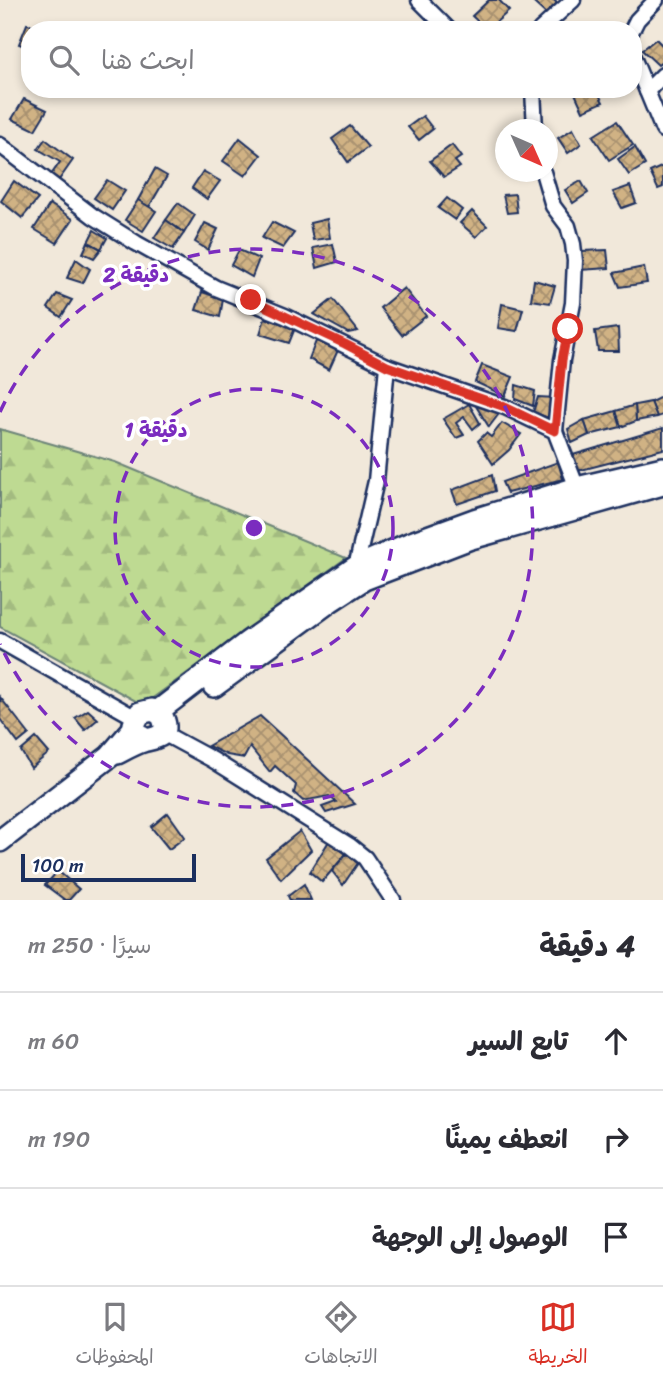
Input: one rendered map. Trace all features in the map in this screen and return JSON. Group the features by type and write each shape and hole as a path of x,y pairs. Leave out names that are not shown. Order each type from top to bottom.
{"highway":[{"path":"0,841 150,725 248,642 356,567 461,525 577,488 663,468"},
{"path":"150,725 364,579 468,539 663,484"}],"street":[{"path":"419,0 440,21"},
{"path":"636,21 656,0"},
{"path":"549,21 569,1"},
{"path":"647,91 663,75"},
{"path":"642,79 663,130"},
{"path":"533,98 534,119"},
{"path":"0,145 84,210 216,288 285,316 387,366 505,407 555,431"},
{"path":"546,182 553,206 568,226 575,261 573,303 562,360 555,431 577,488"},
{"path":"356,567 376,481 387,366"},
{"path":"0,641 213,760 350,846 365,859 393,900"}],"green space":[{"path":"0,429 115,462 346,558 143,705 0,627"}],"building":[{"path":"489,0 499,0 509,11 497,21 477,21 472,16"},
{"path":"536,0 554,0 557,3 546,14 534,3"},
{"path":"656,39 663,46 663,61 658,65 642,50"},
{"path":"577,98 601,98 603,102 583,111"},
{"path":"24,99 47,110 35,130 12,119"},
{"path":"423,116 433,129 419,140 408,127"},
{"path":"617,121 633,145 609,160 593,136"},
{"path":"350,126 368,147 348,162 332,139"},
{"path":"573,129 581,144 568,153 558,138"},
{"path":"240,138 261,155 245,176 223,161"},
{"path":"45,139 73,160 59,180 51,175 60,162 38,149"},
{"path":"452,145 461,157 455,161 460,167 444,177 430,161"},
{"path":"635,147 645,165 629,175 618,159"},
{"path":"663,166 663,187 658,189 650,172"},
{"path":"155,169 167,176 149,207 138,200"},
{"path":"203,171 220,181 207,199 192,188"},
{"path":"107,180 125,191 112,210 94,198"},
{"path":"14,181 38,199 22,218 1,201"},
{"path":"581,181 588,193 573,203 565,190"},
{"path":"630,186 636,203 622,208 613,192"},
{"path":"515,194 517,212 507,213 503,195"},
{"path":"447,198 462,210 455,220 438,208"},
{"path":"138,200 156,211 143,231 125,220"},
{"path":"178,203 195,215 184,233 166,220"},
{"path":"50,204 73,219 57,243 34,229"},
{"path":"472,211 487,226 476,237 460,223"},
{"path":"327,219 330,238 313,240 310,223"},
{"path":"166,220 184,233 173,249 154,238"},
{"path":"272,222 294,233 283,248 262,238"},
{"path":"205,223 218,229 208,250 195,242"},
{"path":"94,230 107,238 101,249 88,242"},
{"path":"88,242 101,249 94,258 83,253"},
{"path":"333,244 337,262 317,268 313,248"},
{"path":"239,250 259,259 252,277 231,265"},
{"path":"607,250 609,268 580,270 581,251"},
{"path":"76,259 90,269 83,283 67,278"},
{"path":"644,267 647,283 620,287 614,273"},
{"path":"534,280 555,286 550,303 531,300"},
{"path":"404,288 426,316 402,335 380,308"},
{"path":"202,292 223,299 220,317 196,310"},
{"path":"57,294 72,300 61,317 48,308"},
{"path":"333,299 358,331 348,333 314,314"},
{"path":"502,304 523,309 517,331 498,328"},
{"path":"265,318 295,328 289,343 260,334"},
{"path":"618,328 619,351 598,351 595,331"},
{"path":"316,341 338,350 329,370 309,359"},
{"path":"482,365 513,377 505,396 475,382"},
{"path":"516,385 535,391 533,406 515,399"},
{"path":"663,396 663,415 657,417 651,402"},
{"path":"538,397 555,398 551,419 533,412"},
{"path":"651,402 657,417 636,421 635,405"},
{"path":"474,403 501,411 489,427"},
{"path":"469,404 480,423 473,429 464,417 456,423 464,435 456,438 443,419"},
{"path":"635,405 636,421 621,427 616,411"},
{"path":"616,411 621,427 589,435 584,420"},
{"path":"584,420 589,435 572,443 568,429"},
{"path":"502,423 521,434 509,450 493,464 478,441 486,433 491,437"},
{"path":"663,428 663,449 577,471 573,455"},
{"path":"558,462 563,479 507,493 502,482"},
{"path":"492,475 495,491 457,504 452,490"},
{"path":"0,697 29,734 18,743 0,719"},
{"path":"88,710 98,719 85,730 75,718"},
{"path":"260,716 355,804 326,813 322,807 336,802 329,796 303,801 294,793 296,785 275,766 270,772 250,747 244,758 227,755 208,746"},
{"path":"36,738 49,753 31,768 21,751"},
{"path":"168,813 185,837 169,849 151,827"},
{"path":"300,831 311,850 281,879 266,858"},
{"path":"329,841 346,854 322,882 310,872"},
{"path":"346,854 358,863 343,885 332,871"},
{"path":"58,871 79,889 69,900 65,900 45,885"},
{"path":"304,884 311,900 290,900 288,896"}],"route":[{"path":"251,300 387,366 505,407 555,431 568,329"}]}
